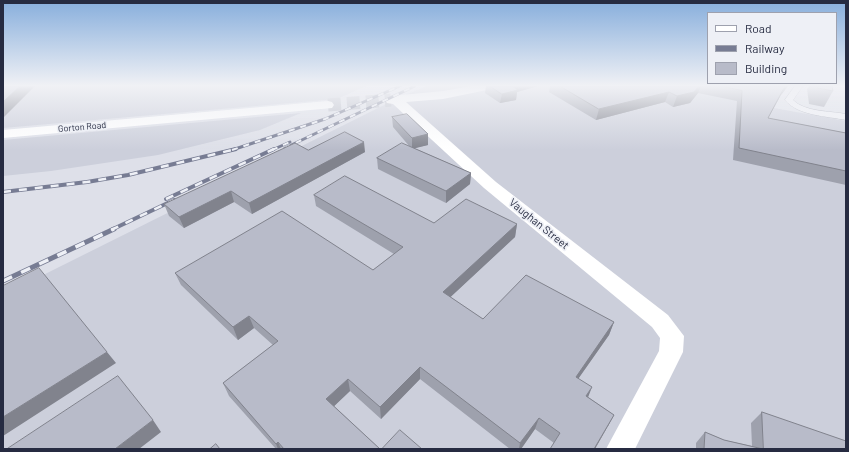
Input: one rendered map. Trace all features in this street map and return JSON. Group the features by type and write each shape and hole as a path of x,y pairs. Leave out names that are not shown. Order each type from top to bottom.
{"street":[{"name":"Gorton Road","path":"3,134 305,107"},
{"name":"Vaughan Street","path":"401,107 490,185 660,321 672,336 671,352 620,449"},
{"path":"800,107 846,117"}],"shaded area":[{"path":"3,107 244,107 3,128"},
{"path":"380,107 774,107 846,121 846,449 3,449 3,295"},
{"path":"301,113 260,130 158,155 51,171 3,176 3,140"}],"building":[{"path":"596,107 607,107 599,109"},
{"path":"741,107 774,107 768,118 846,133 846,171 739,148"},
{"path":"407,114 428,134 412,138 392,117"},
{"path":"345,132 364,142 249,203 231,191 179,217 164,204 295,143 308,150"},
{"path":"402,143 471,173 446,191 377,158"},
{"path":"345,176 434,223 466,199 517,224 443,292 483,319 526,275 614,322 576,377 592,387 586,396 614,415 594,449 550,449 560,433 539,418 520,443 420,367 380,407 348,379 326,399 380,449 284,449 278,442 276,444 223,383 278,341 249,316 233,327 175,273 282,211 373,270 403,247 314,195"},
{"path":"39,268 107,352 3,417 3,286"},
{"path":"118,376 153,420 115,449 7,449"},
{"path":"762,412 846,441 846,449 763,449"},
{"path":"400,430 422,449 382,449"},
{"path":"705,432 724,440 763,449 704,449"},
{"path":"216,444 220,449 210,449"}],"railway":[{"path":"232,150 325,119 352,107"},
{"path":"285,148 371,107"},
{"path":"272,150 290,142"},
{"path":"166,199 274,149"},
{"path":"3,192 87,182 128,175 232,150"},
{"path":"111,230 174,200"},
{"path":"3,281 114,229"}]}
